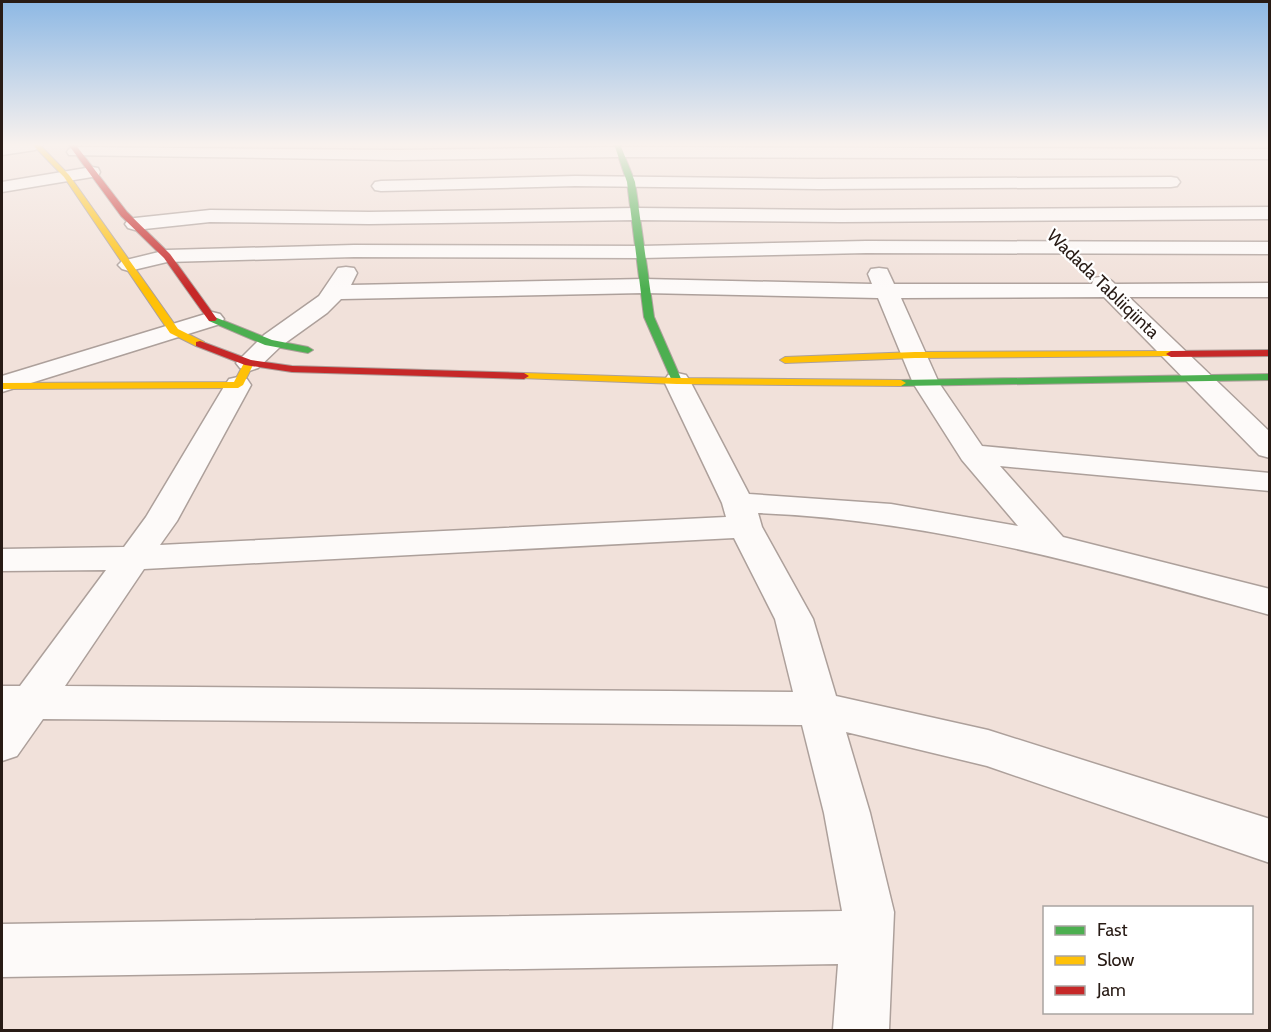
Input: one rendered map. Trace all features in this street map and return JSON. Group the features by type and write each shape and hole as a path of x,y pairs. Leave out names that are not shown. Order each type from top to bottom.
{"street":[{"path":"78,192 174,331 213,350 244,374"},
{"path":"108,192 129,219 167,256 212,319 269,343 319,351"},
{"path":"2,742 16,702 135,558 160,521 244,374 269,343 316,311 336,292 379,192"},
{"path":"633,192 649,317 742,515 794,619 819,709 847,813 868,912 861,1030"},
{"path":"825,192 842,216 849,234 866,247 888,291 926,383 973,454 1051,544"},
{"name":"Wadada Tabliiqiinta","path":"1006,192 1066,247 1174,353 1196,379 1269,449"},
{"path":"1189,192 1269,239"},
{"path":"98,220 210,216 369,218 636,214 842,216 1269,213"},
{"path":"129,265 167,256 354,251 640,252 866,247 1269,248"},
{"path":"336,292 644,286 888,291 1269,290"},
{"path":"2,385 212,319"},
{"path":"770,360 915,355 1269,352"},
{"path":"2,385 244,374 292,369 670,365 926,383 1269,377"},
{"path":"973,454 1269,482"},
{"path":"2,560 135,558 742,515 864,511 942,522 1051,544 1269,602"},
{"path":"16,702 819,709 988,748 1269,841"},
{"path":"2,951 866,937"}],"traffic: fast":[{"path":"632,192 649,317 677,381"},
{"path":"212,319 269,343 308,350"},
{"path":"901,383 1270,377"}],"traffic: slow":[{"path":"78,192 174,331 200,344"},
{"path":"785,360 915,355 1171,354"},
{"path":"2,386 238,385 249,363"},
{"path":"524,376 677,381 901,383"}],"traffic: jam":[{"path":"107,192 124,214 167,256 212,319"},
{"path":"200,344 249,363 292,369 524,376"},
{"path":"1171,354 1270,353"}]}
